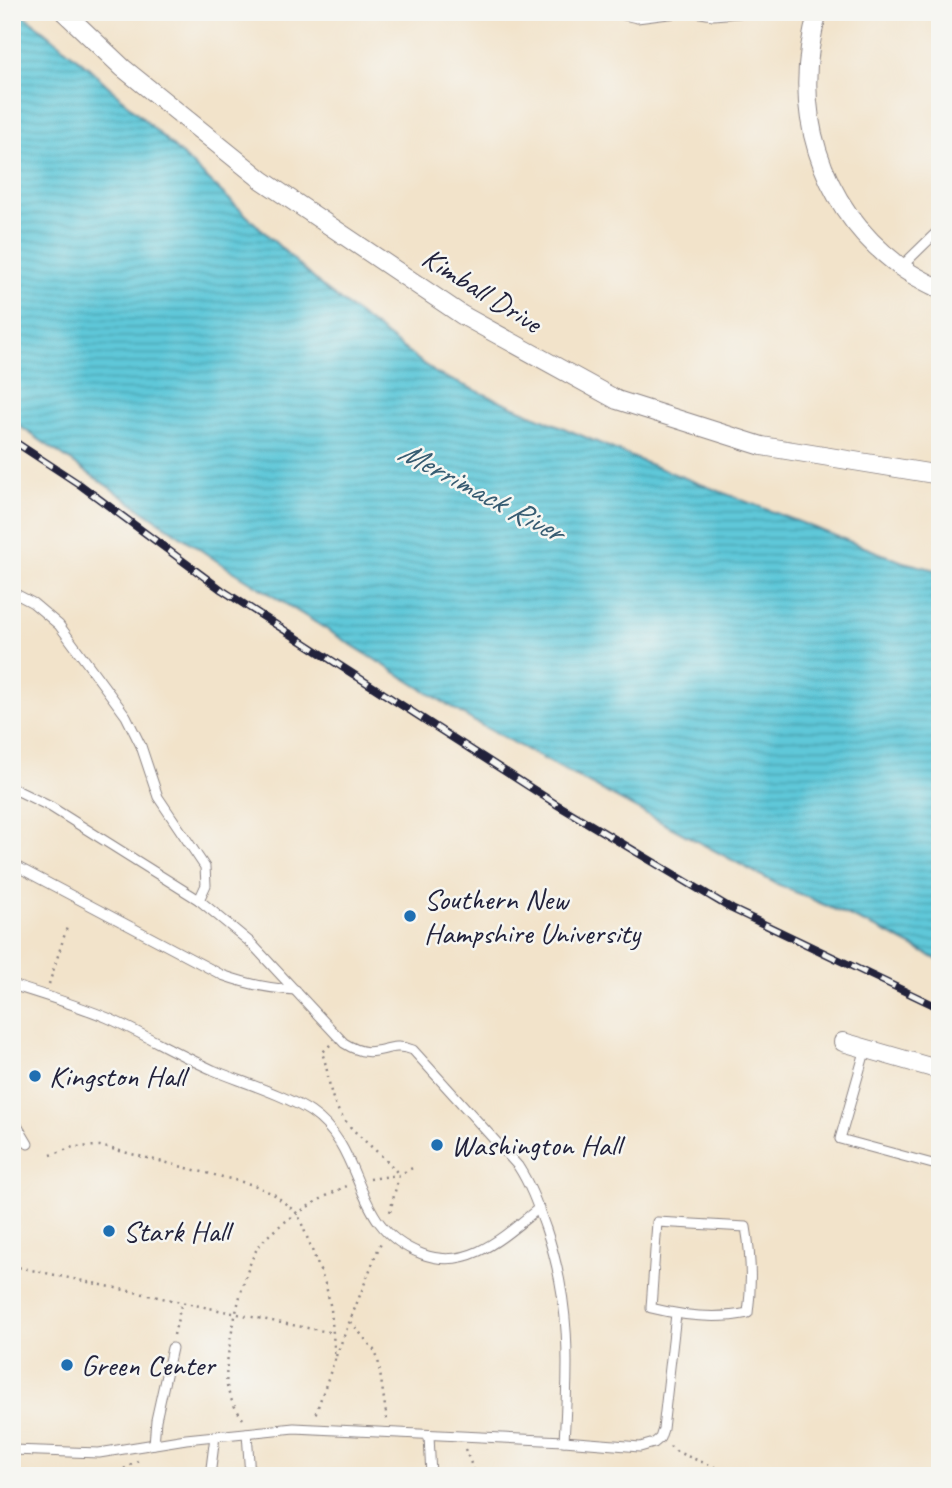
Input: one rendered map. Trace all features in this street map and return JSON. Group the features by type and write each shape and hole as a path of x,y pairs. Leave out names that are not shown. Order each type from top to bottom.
{"street":[{"name":"Kimball Drive","path":"64,12 122,68 262,180 462,314 617,400 762,446 940,475"},
{"path":"818,12 810,38 806,75 807,105 824,169 840,202 880,250 901,267 940,289"},
{"path":"843,1042 940,1070"}],"lane":[{"path":"611,12 637,18 684,12"},
{"path":"695,12 713,15 750,12"},
{"path":"901,267 940,229"},
{"path":"12,592 33,603 59,625 126,716 141,746 158,797 205,867 206,885 199,900"},
{"path":"12,788 51,807 199,900 251,943 339,1038 356,1050 364,1053 401,1047 413,1050 518,1166 530,1184 539,1208 564,1295 569,1377 564,1441"},
{"path":"12,864 222,975 248,985 296,990"},
{"path":"12,985 104,1017 209,1068 310,1111 329,1127 342,1145 374,1218 384,1232 423,1255 458,1258 475,1254 489,1247 539,1208"},
{"path":"866,1048 840,1139 940,1166"},
{"path":"12,1117 28,1144"},
{"path":"657,1223 746,1227 751,1254 748,1313 728,1317 676,1314 651,1308 657,1223"},
{"path":"12,1450 99,1453 215,1436 310,1429 640,1447 654,1443 660,1438 663,1429 676,1314"},
{"path":"154,1444 156,1420 172,1348"},
{"path":"247,1433 250,1476"},
{"path":"210,1476 215,1436"},
{"path":"429,1436 432,1476"}],"path":[{"path":"46,996 68,924"},
{"path":"339,1038 321,1053 327,1066 330,1088 337,1108 355,1133 400,1175"},
{"path":"51,1155 73,1147 100,1146 254,1185 275,1195 298,1214 326,1286 334,1333 335,1359"},
{"path":"247,1433 226,1385 226,1371 249,1263 258,1246 273,1231 338,1190 357,1182 400,1175 416,1166"},
{"path":"310,1429 384,1232 400,1175"},
{"path":"12,1266 237,1315 334,1333"},
{"path":"172,1348 182,1301"},
{"path":"351,1322 378,1359 387,1420"},
{"path":"660,1438 677,1452 737,1476"},
{"path":"463,1446 476,1476"},
{"path":"112,1476 142,1458"}],"water":[{"name":"Merrimack River","path":"12,12 20,12 89,68 325,289 437,374 646,463 903,562 940,571 940,961 885,932 775,883 475,722 217,561 12,421"}],"railway":[{"path":"12,440 79,484 222,590 556,804 732,909 940,1008"}],"place":[{"name":"Southern New Hampshire University","path":"410,916"},
{"name":"Kingston Hall","path":"35,1076"},
{"name":"Washington Hall","path":"437,1145"},
{"name":"Stark Hall","path":"109,1231"},
{"name":"Green Center","path":"67,1365"}]}
